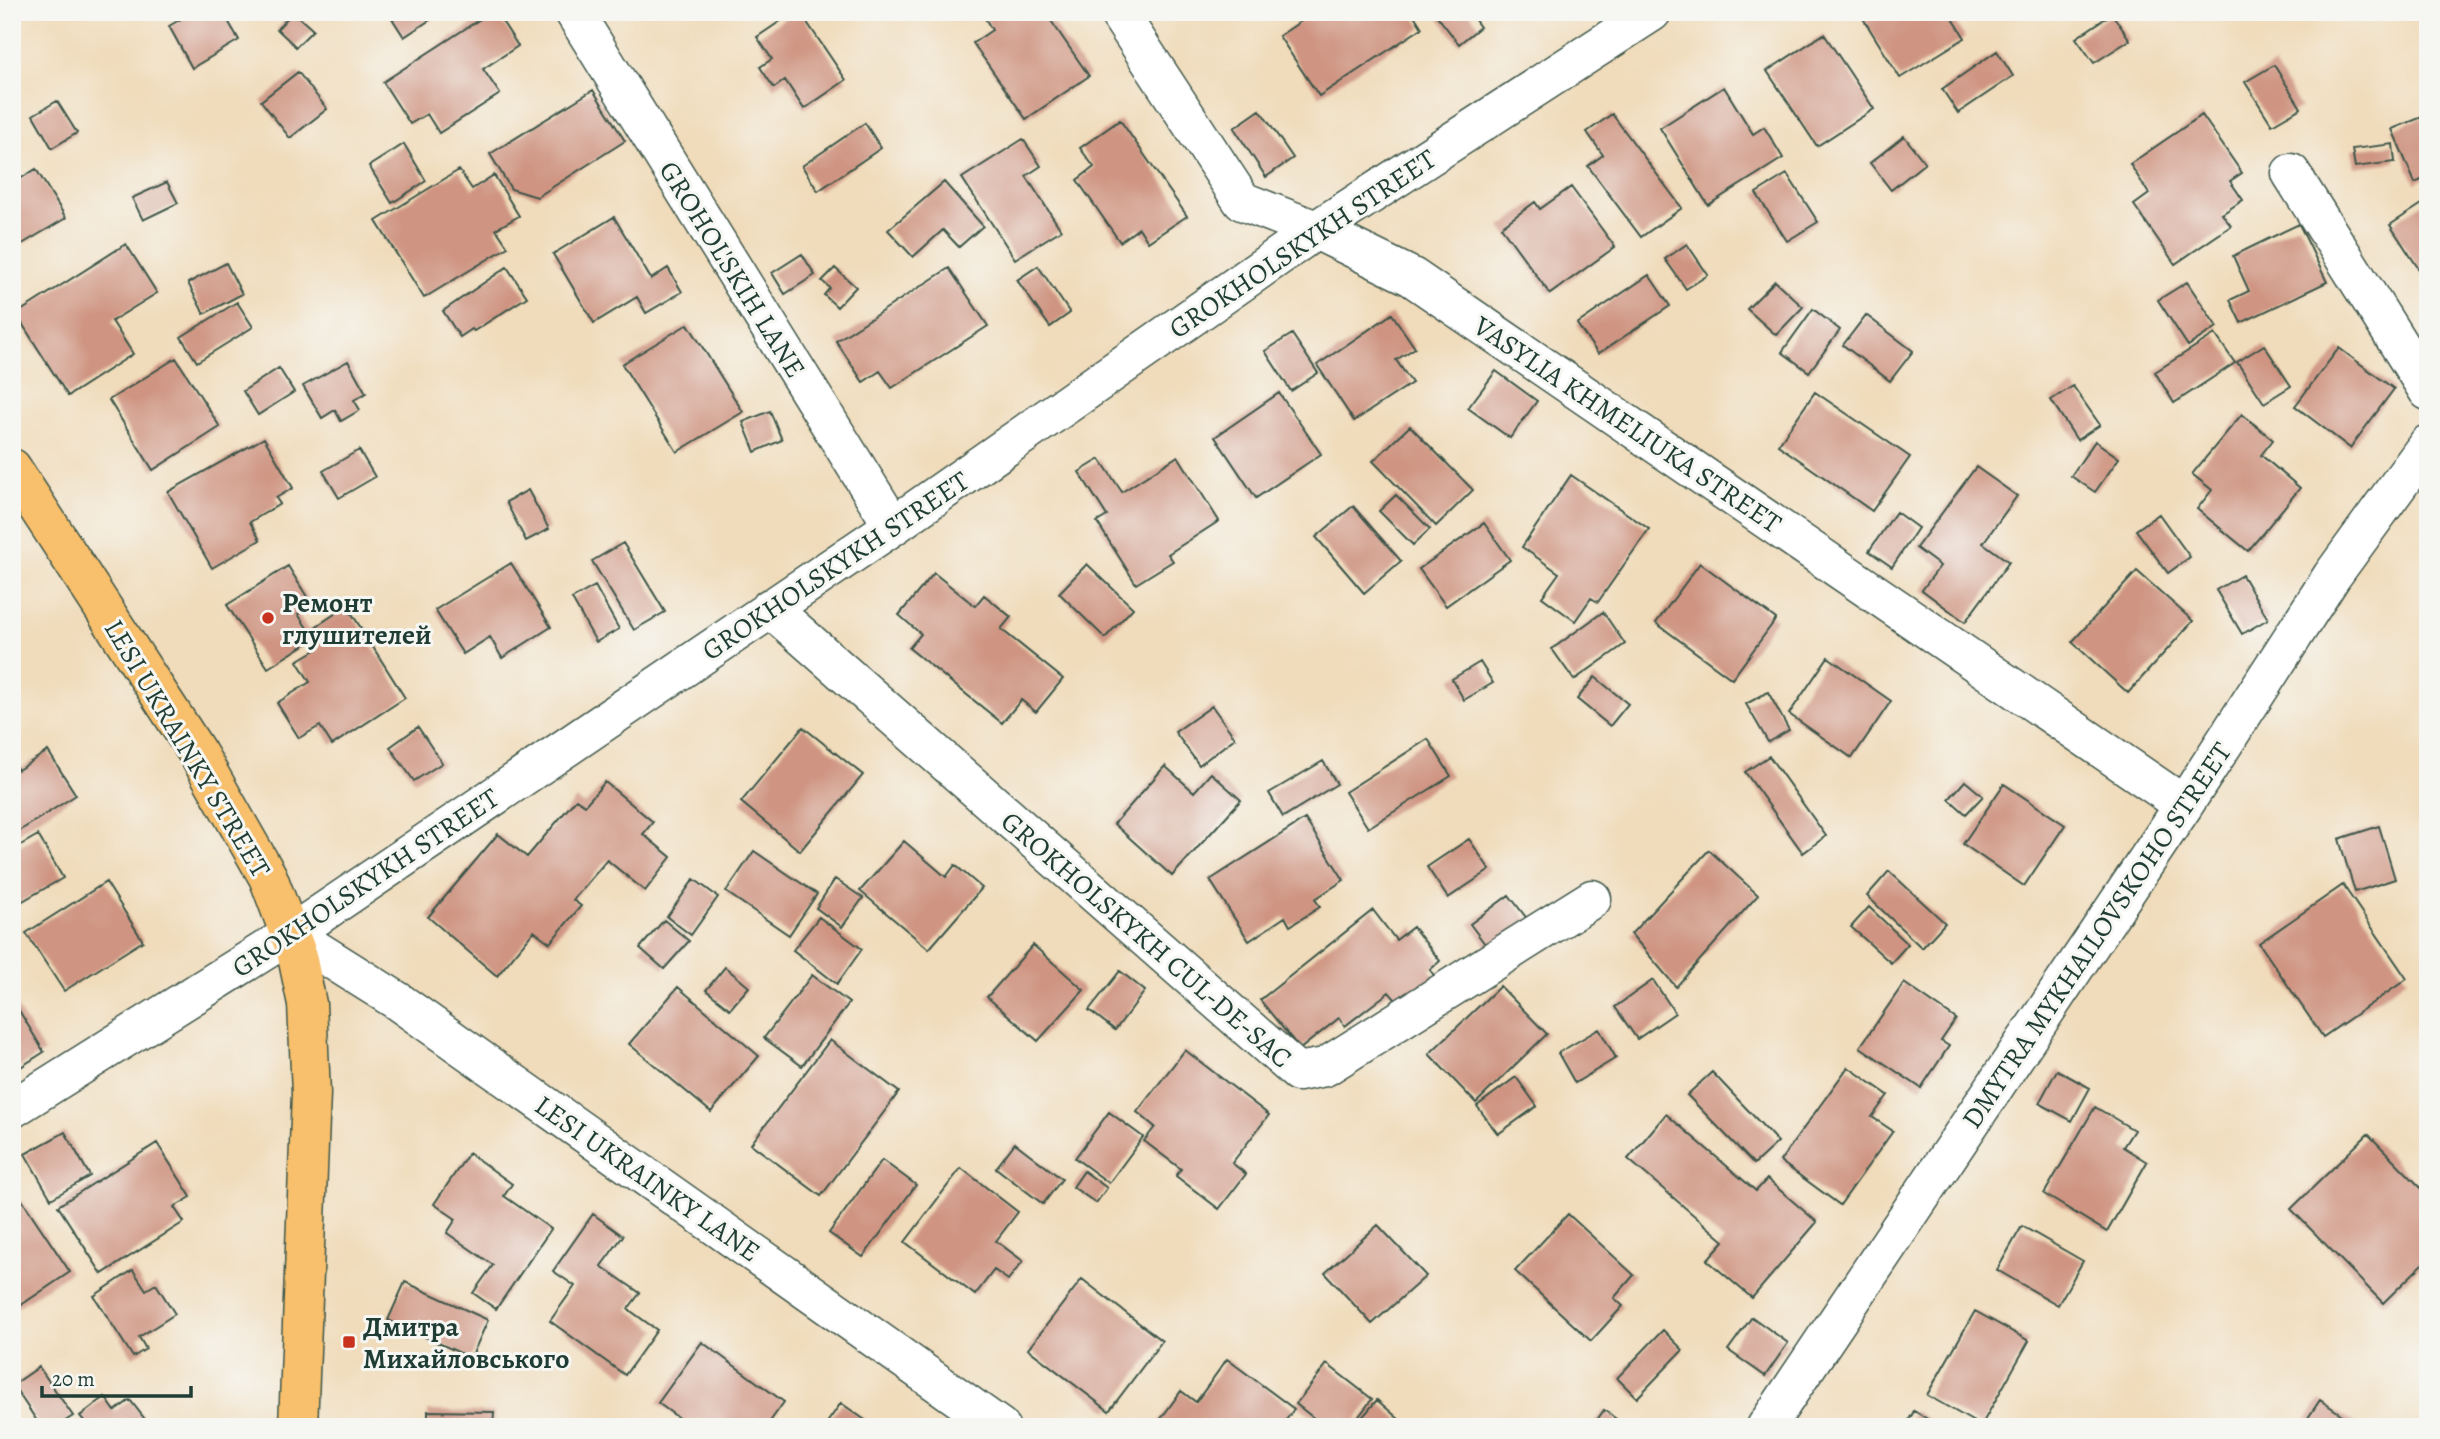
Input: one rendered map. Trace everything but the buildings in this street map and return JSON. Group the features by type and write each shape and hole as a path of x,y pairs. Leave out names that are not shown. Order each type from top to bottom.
{"main road":[{"name":"LESI UKRAINKY STREET","path":"12,468 198,754 268,877 291,934 306,995 310,1082 298,1427"}],"street":[{"name":"GROHOL'SKIH LANE","path":"574,12 893,527"},
{"name":"VASYLIA KHMELIUKA STREET","path":"1118,12 1242,201 1316,230 1412,277 2184,805"},
{"name":"GROKHOLSKYKH STREET","path":"12,1109 291,934 893,527 1316,230 1652,12"},
{"path":"2291,173 2428,391"},
{"name":"DMYTRA MYKHAILOVSKOHO STREET","path":"1766,1427 2184,805 2332,576 2428,444"},
{"name":"GROKHOLSKYKH СUL-DE-SAC","path":"770,608 1298,1072 1325,1068 1592,899"},
{"name":"LESI UKRAINKY LANE","path":"291,934 396,1000 1000,1427"}],"place":[{"name":"Ремонт глушителей","path":"268,618"},
{"name":"Дмитра Михайловського","path":"349,1342"}]}
